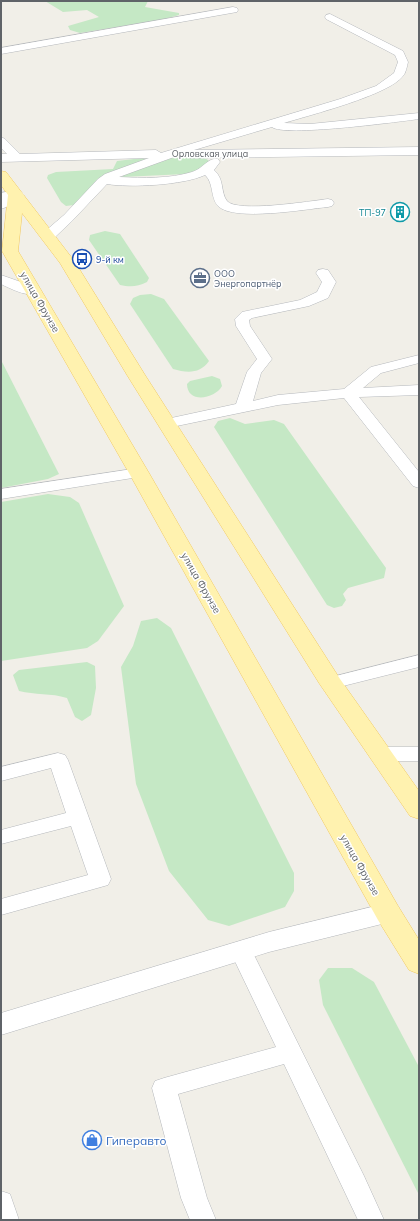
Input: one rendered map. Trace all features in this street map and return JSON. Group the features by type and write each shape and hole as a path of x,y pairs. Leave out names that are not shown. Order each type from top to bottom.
{"main road":[{"path":"1,175 9,196 48,236 67,262 331,683 362,730 382,754 419,810"},
{"name":"улица Фрунзе","path":"9,196 10,251 139,473 388,913 419,963"}],"street":[{"path":"1,1024 269,942 388,913"}],"lane":[{"path":"1,51 233,10"},
{"path":"48,236 68,218 102,182 109,177 173,154 380,88 399,75 404,62 399,53 330,17"},
{"path":"264,125 310,127 419,116"},
{"path":"1,141 16,157"},
{"name":"Орловская улица","path":"1,158 419,151"},
{"path":"102,182 172,179 197,175 212,166 214,161 213,154"},
{"path":"206,170 214,177 219,196 224,204 239,210 262,210 328,203"},
{"path":"1,205 9,196"},
{"path":"243,407 254,372 265,359 243,326 242,318 248,315 304,302 323,295 329,282 323,273"},
{"path":"2,280 33,291"},
{"path":"348,393 376,370 419,359"},
{"path":"167,423 278,400 348,393 419,390"},
{"path":"348,393 419,483"},
{"path":"1,494 139,473"},
{"path":"331,683 419,661"},
{"path":"382,754 419,754"},
{"path":"1,774 58,760 100,879 1,907"},
{"path":"1,837 78,817"},
{"path":"241,951 355,1184 371,1220"},
{"path":"203,1220 194,1198 164,1088 291,1053"},
{"path":"1,1202 6,1220"}],"green space":[{"path":"45,1 148,1 145,7 179,13 179,15 161,20 80,33 70,30 68,26 99,17 87,10 63,12"},
{"path":"198,156 209,161 205,167 186,174 122,177 124,174 175,157"},
{"path":"142,158 147,159 98,181 74,205 66,206 61,202 47,178 48,175 56,172 113,169 117,161"},
{"path":"105,231 120,234 149,278 147,282 134,286 120,285 89,240 90,235"},
{"path":"151,294 164,299 209,361 202,368 188,372 173,369 130,304 133,298 140,295"},
{"path":"1,360 59,474 48,479 1,488"},
{"path":"212,376 220,379 222,386 214,394 202,397 191,395 187,384 190,381"},
{"path":"230,418 245,424 274,420 284,424 386,568 384,578 348,588 343,594 346,600 342,606 334,608 327,605 214,427 218,421"},
{"path":"48,494 70,497 79,503 124,606 98,641 87,648 1,661 1,502"},
{"path":"157,618 171,628 294,873 294,891 285,907 229,926 208,920 169,871 136,784 121,667 133,646 141,621"},
{"path":"87,662 95,666 96,688 91,715 82,721 75,717 67,698 55,695 19,691 13,675 19,670"},
{"path":"328,968 352,968 374,982 419,1067 419,1195 323,1005 319,980"}],"place":[{"name":"ТП-97","path":"400,212"},
{"name":"9-й км","path":"82,259"},
{"name":"ООО Энергопартнёр","path":"200,278"},
{"name":"Гиперавто","path":"92,1140"}]}
